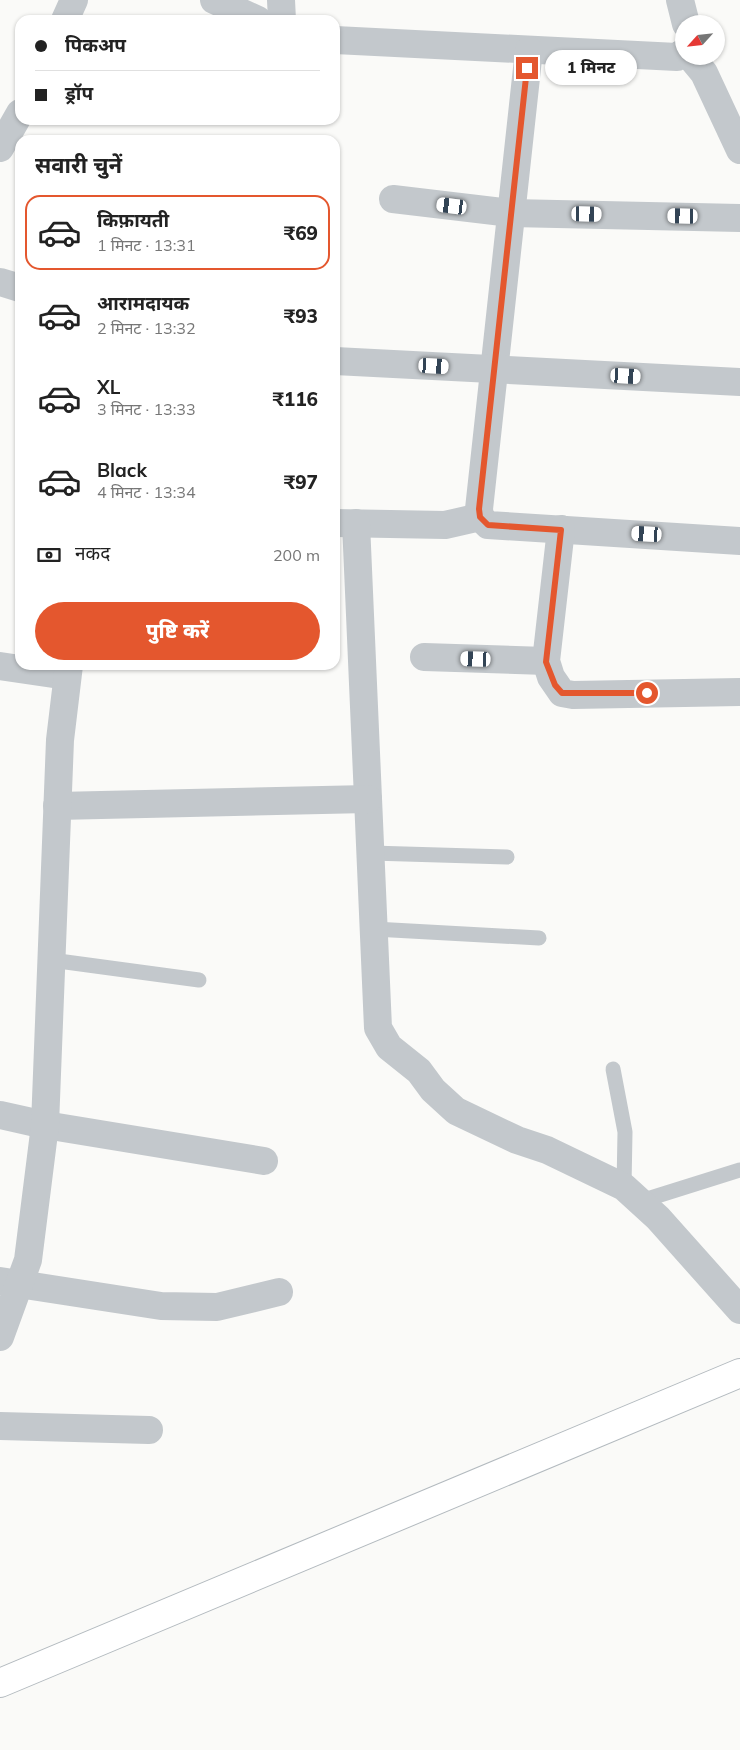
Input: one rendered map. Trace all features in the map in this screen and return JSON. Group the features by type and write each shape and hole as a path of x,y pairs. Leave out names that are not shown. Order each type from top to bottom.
{"street":[{"path":"68,15 74,0"},
{"path":"214,0 247,15"},
{"path":"280,0 282,15"},
{"path":"680,0 684,15"},
{"path":"340,40 675,57"},
{"path":"480,517 510,213 529,50"},
{"path":"697,65 704,73 740,150"},
{"path":"0,148 15,122"},
{"path":"393,199 510,213 740,218"},
{"path":"0,282 15,286"},
{"path":"340,361 740,382"},
{"path":"480,517 445,525 345,523 368,798 378,1028 389,1047 419,1070 433,1090 456,1111 517,1140 555,1153 633,1194 740,1310"},
{"path":"480,517 488,525 740,541"},
{"path":"561,530 546,662 555,685 562,693 740,692"},
{"path":"424,657 546,662"},
{"path":"0,666 15,667"},
{"path":"0,1337 10,1282 28,1260 45,1125 60,740 68,670"},
{"path":"57,806 368,798"},
{"path":"0,1115 45,1125 264,1161"},
{"path":"10,1282 161,1306 217,1307 279,1292"},
{"path":"0,1683 740,1373"},
{"path":"0,1426 148,1430"}],"lane":[{"path":"370,853 508,857"},
{"path":"374,929 539,938"},
{"path":"51,960 200,980"},
{"path":"613,1069 625,1132 633,1194 740,1170"}],"route":[{"path":"527,68 479,509 480,517 488,525 561,530 546,662 555,685 562,693 647,693"}]}
